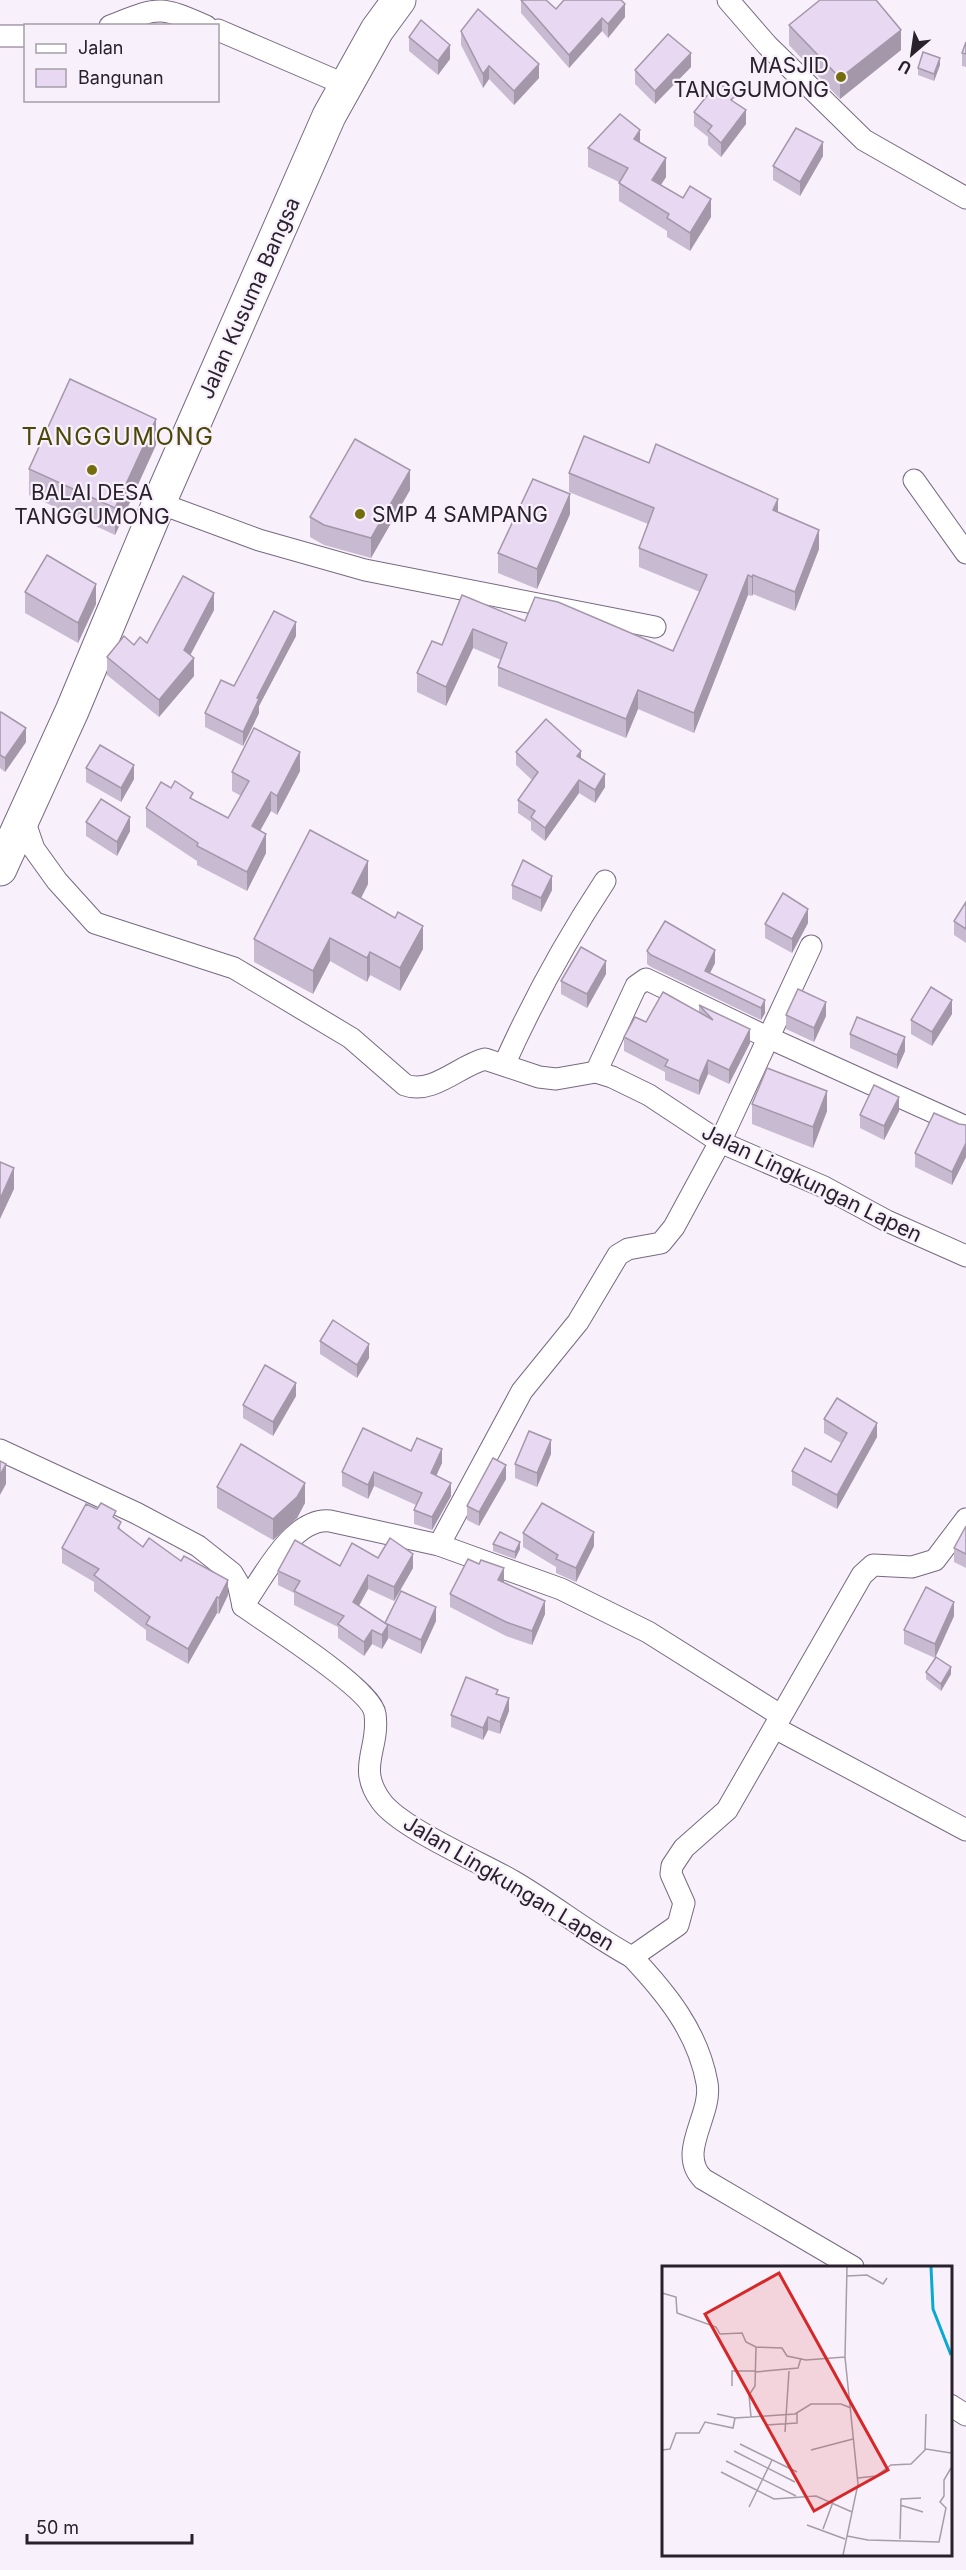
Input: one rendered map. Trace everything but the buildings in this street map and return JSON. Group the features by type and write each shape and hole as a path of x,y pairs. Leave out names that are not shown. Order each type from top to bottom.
{"main road":[{"name":"Jalan Kusuma Bangsa","path":"0,869 24,820 159,503 329,116 377,30 399,0"}],"street":[{"path":"728,0 767,45 864,140 966,198"},
{"path":"115,24 155,9 174,12 201,24"},
{"path":"219,30 346,85"},
{"path":"0,36 24,36"},
{"path":"914,480 966,553"},
{"path":"159,503 259,540 365,570 655,627"},
{"path":"24,820 34,849 57,881 95,923 234,968 351,1038 405,1085 412,1088 428,1085 482,1059 539,1077 556,1079 596,1072 636,986 646,979 767,1037 964,1126"},
{"path":"504,1065 536,994 571,933 605,881"},
{"path":"439,1545 522,1391 578,1322 618,1255 628,1249 661,1243 667,1239 720,1142 811,946"},
{"name":"Jalan Lingkungan Lapen","path":"596,1072 649,1095 720,1142 824,1187 887,1221 966,1256"},
{"path":"0,1450 136,1513 198,1546 232,1573 238,1584 243,1606"},
{"name":"Jalan Lingkungan Lapen","path":"243,1606 352,1684 373,1705 376,1715 368,1765 370,1784 383,1804 409,1825 515,1882 609,1945 632,1957 678,1925 684,1903 674,1882 672,1866 684,1848 727,1810 861,1575 873,1565 912,1567 935,1560 966,1519"},
{"path":"243,1606 292,1538 313,1522 330,1521 439,1545 561,1589 639,1627 778,1721 966,1830"},
{"path":"632,1957 669,1996 687,2027 704,2070 708,2101 692,2154 695,2172 703,2179 851,2266"},
{"path":"951,2406 966,2415"}],"place":[{"name":"MASJID TANGGUMONG","path":"841,77"},
{"name":"BALAI DESA TANGGUMONG","path":"92,470"},
{"name":"SMP 4 SAMPANG","path":"360,514"}],"district":[{"name":"TANGGUMONG","path":"118,436"}]}
